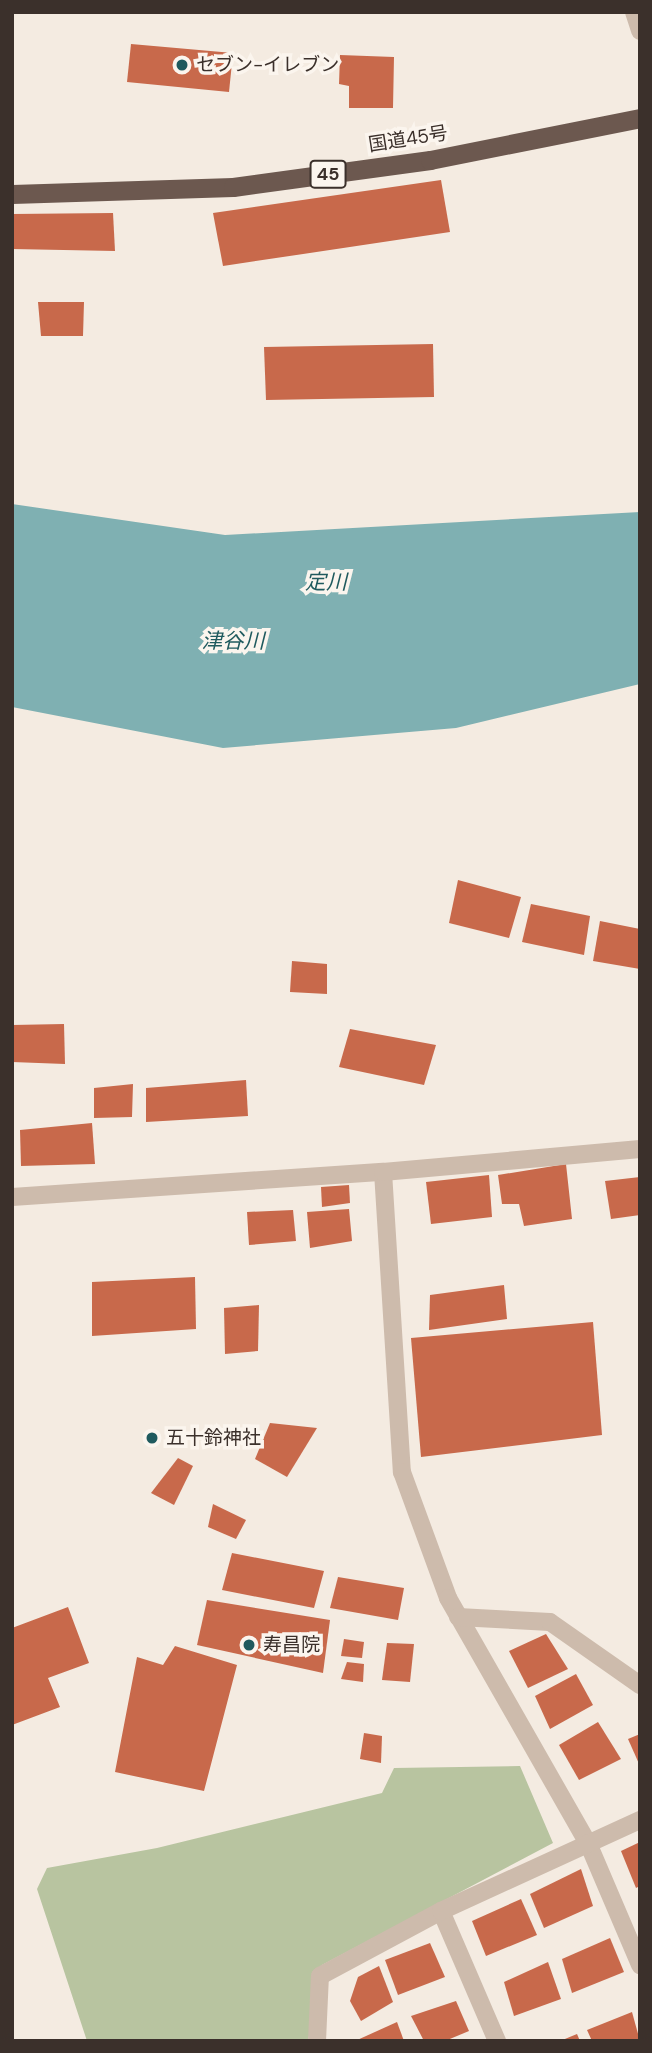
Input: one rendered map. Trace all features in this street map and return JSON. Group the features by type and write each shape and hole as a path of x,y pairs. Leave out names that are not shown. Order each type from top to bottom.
{"highway":[{"name":"国道45号","path":"12,194 233,187 429,160 640,118"}],"street":[{"path":"634,12 640,31"},
{"path":"12,1197 383,1172 640,1149"},
{"path":"383,1172 402,1472 458,1617 589,1843 640,1965"},
{"path":"458,1617 550,1622 640,1685"},
{"path":"317,2041 320,1976 441,1911 640,1820"},
{"path":"441,1911 497,2041"}],"green space":[{"path":"520,1766 553,1843 322,1965 308,2041 87,2041 37,1889 47,1868 157,1848 382,1793 394,1768"}],"water":[{"name":"津谷川","path":"12,504 225,535 640,512 640,684 456,728 223,748 12,707"}],"building":[{"path":"131,44 233,53 229,92 127,82"},
{"path":"340,55 394,57 393,108 349,108 349,86 339,84"},
{"path":"441,180 450,232 223,266 213,213"},
{"path":"113,213 115,251 12,249 12,214"},
{"path":"38,302 84,302 83,336 41,336"},
{"path":"433,344 434,397 266,400 264,347"},
{"path":"458,880 521,897 509,938 449,923"},
{"path":"531,904 590,916 584,955 522,942"},
{"path":"600,921 640,929 640,969 593,961"},
{"path":"292,961 327,964 327,994 290,992"},
{"path":"64,1024 65,1064 12,1062 12,1025"},
{"path":"350,1029 436,1045 424,1085 339,1067"},
{"path":"246,1080 248,1116 146,1122 146,1088"},
{"path":"133,1084 132,1117 94,1118 94,1088"},
{"path":"92,1123 95,1164 21,1166 20,1130"},
{"path":"566,1164 572,1219 524,1226 519,1204 502,1204 498,1175"},
{"path":"489,1175 492,1217 431,1224 426,1182"},
{"path":"640,1177 640,1215 611,1219 605,1181"},
{"path":"349,1185 350,1203 322,1207 321,1187"},
{"path":"349,1209 352,1241 310,1248 307,1212"},
{"path":"293,1210 296,1241 249,1245 247,1212"},
{"path":"195,1277 196,1329 92,1336 92,1282"},
{"path":"504,1285 507,1319 429,1330 430,1295"},
{"path":"259,1305 258,1351 225,1354 224,1308"},
{"path":"593,1322 602,1435 421,1457 411,1338"},
{"path":"270,1423 317,1428 287,1477 255,1459"},
{"path":"178,1458 193,1466 174,1505 151,1493"},
{"path":"213,1504 246,1520 236,1539 208,1527"},
{"path":"232,1553 324,1571 314,1608 222,1590"},
{"path":"338,1577 404,1588 398,1620 330,1608"},
{"path":"207,1600 330,1620 323,1673 197,1645"},
{"path":"68,1607 89,1663 48,1678 60,1707 12,1725 12,1628"},
{"path":"546,1634 568,1669 528,1688 509,1651"},
{"path":"344,1639 364,1642 362,1658 341,1656"},
{"path":"387,1643 414,1644 410,1682 382,1680"},
{"path":"175,1646 237,1665 204,1791 115,1772 137,1657 163,1665"},
{"path":"347,1662 364,1664 363,1682 341,1679"},
{"path":"576,1674 593,1705 550,1729 535,1696"},
{"path":"598,1722 621,1759 579,1780 559,1745"},
{"path":"364,1733 382,1736 381,1763 360,1759"},
{"path":"640,1734 640,1766 628,1739"},
{"path":"640,1842 640,1886 636,1888 621,1851"},
{"path":"581,1869 593,1906 544,1928 530,1894"},
{"path":"521,1899 537,1935 486,1956 472,1921"},
{"path":"610,1938 624,1972 572,1993 562,1959"},
{"path":"430,1943 445,1977 398,1995 385,1960"},
{"path":"548,1962 561,1999 514,2016 504,1982"},
{"path":"379,1966 393,2002 361,2021 350,2001 358,1977"},
{"path":"456,2001 469,2031 445,2041 424,2041 411,2016"},
{"path":"632,2012 640,2041 592,2041 587,2030"},
{"path":"397,2022 404,2041 355,2041"},
{"path":"577,2034 580,2041 560,2041"}],"place":[{"name":"セブン-イレブン","path":"182,65"},
{"name":"五十鈴神社","path":"152,1438"},
{"name":"寿昌院","path":"249,1645"}],"water label":[{"name":"定川","path":"326,582"}]}
